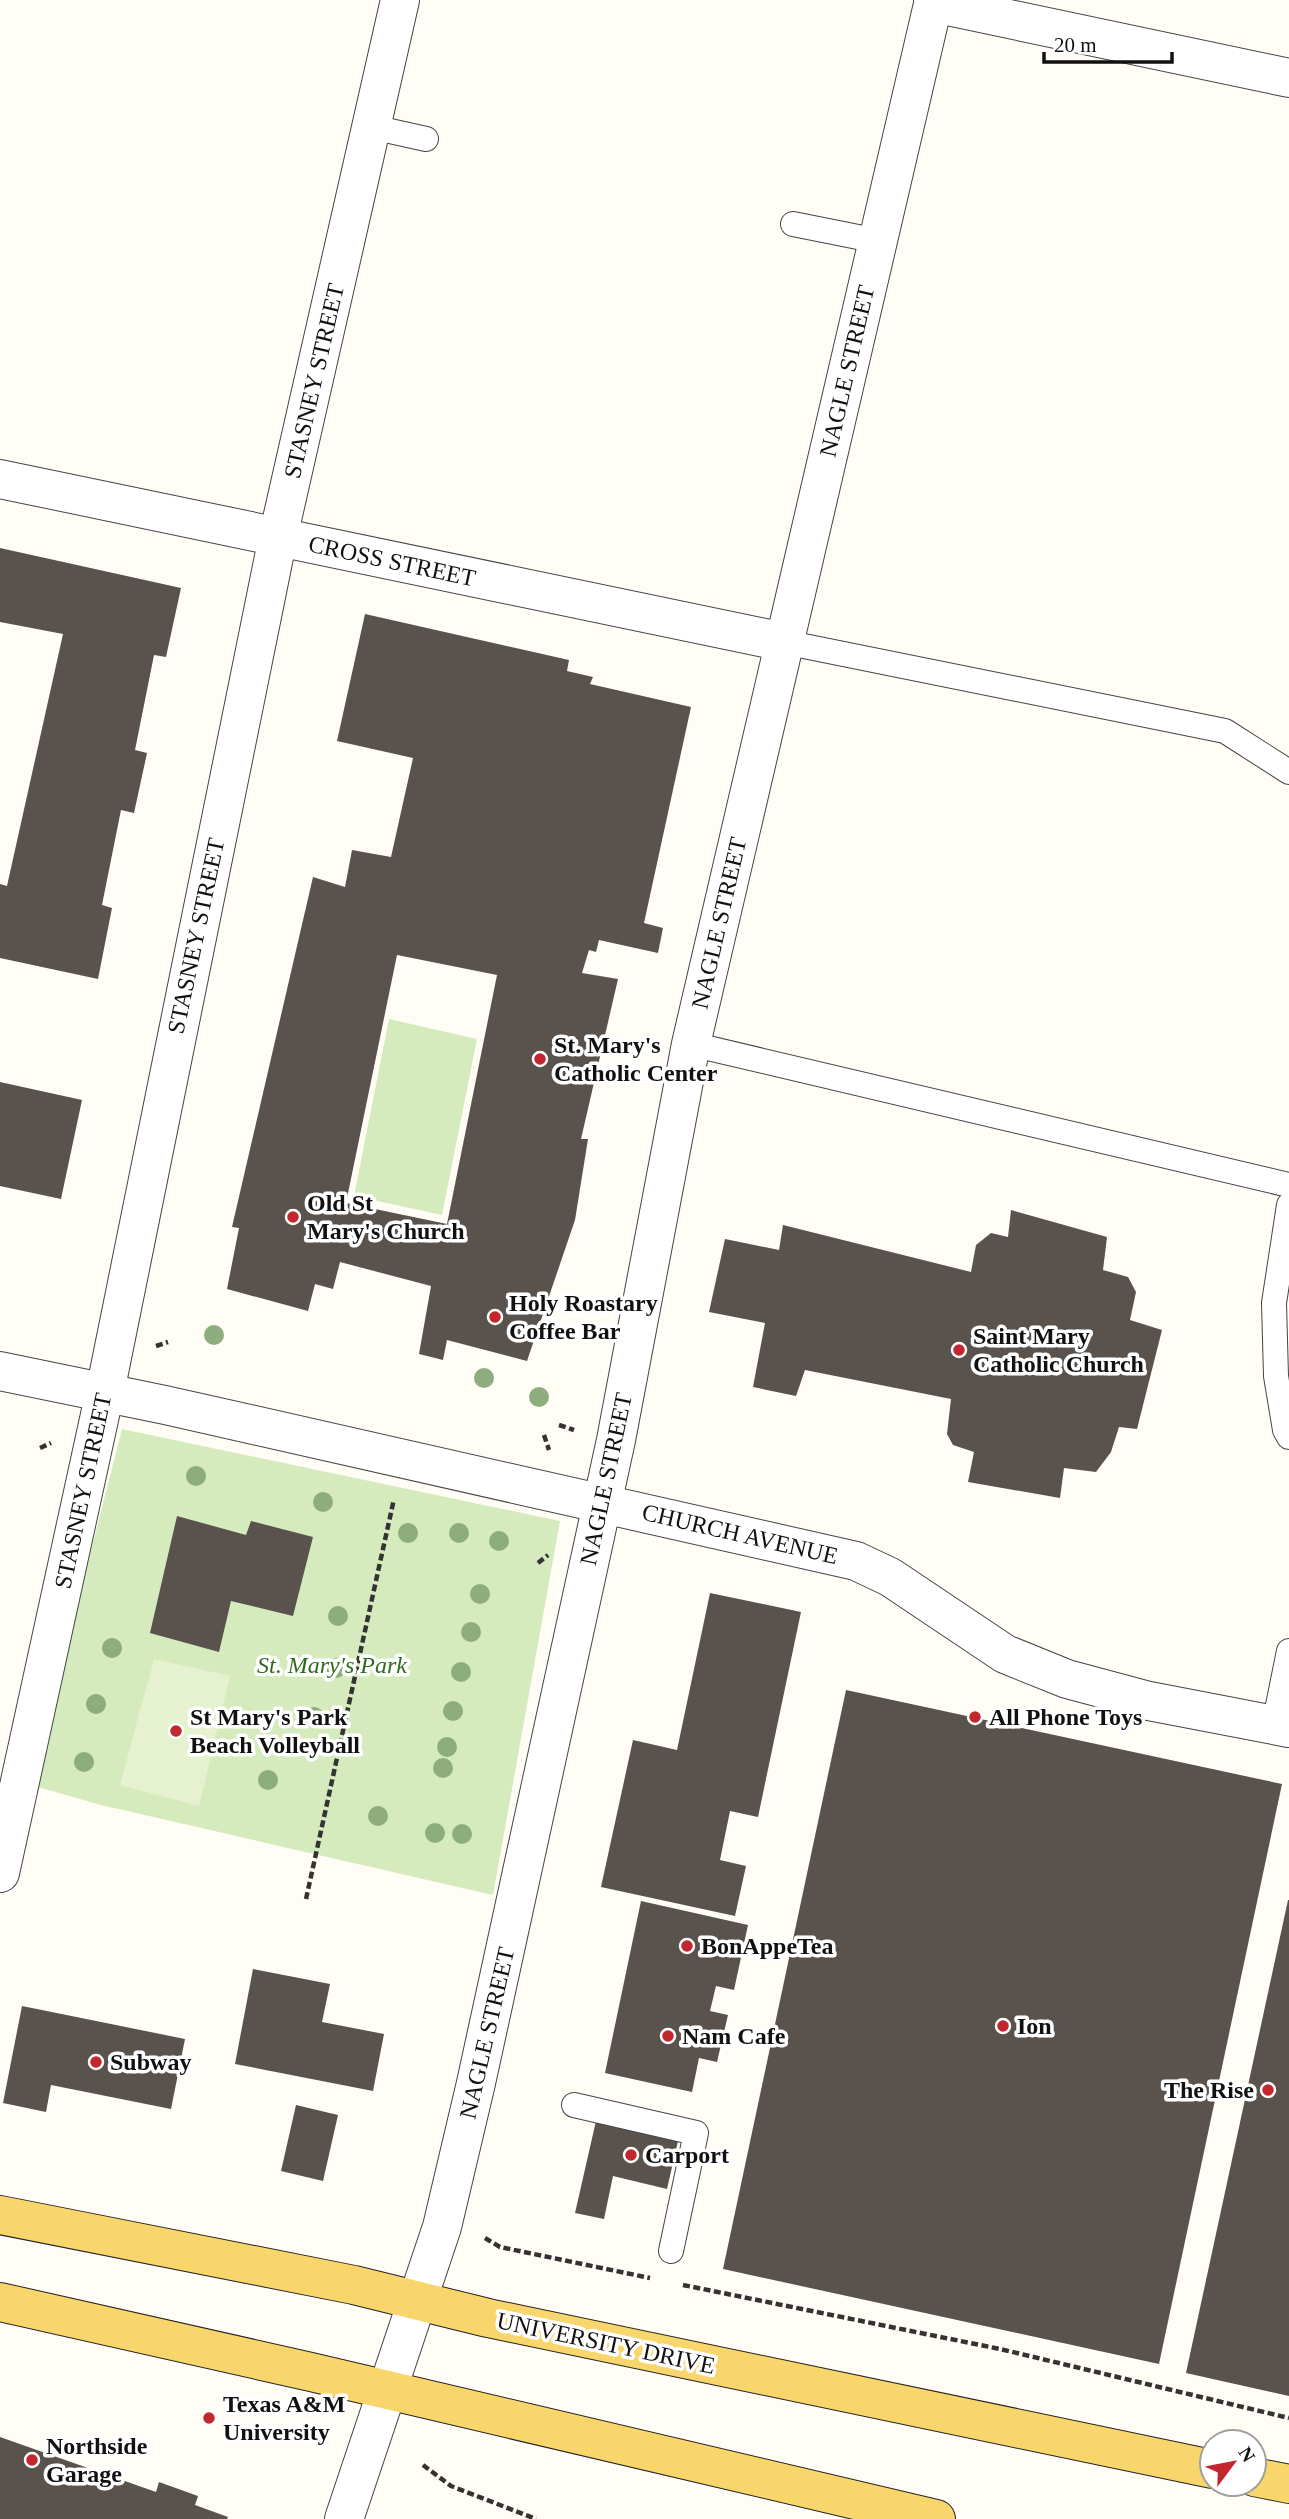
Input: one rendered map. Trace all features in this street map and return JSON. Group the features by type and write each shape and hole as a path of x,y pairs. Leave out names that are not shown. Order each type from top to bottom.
{"main road":[{"name":"UNIVERSITY DRIVE","path":"0,2215 354,2284 488,2318 1198,2466"},
{"path":"0,2302 936,2519"},
{"path":"1268,2480 1289,2484"}],"street":[{"name":"STASNEY STREET","path":"0,1873 105,1392 278,537 400,0"},
{"path":"933,2 1289,78"},
{"name":"NAGLE STREET","path":"344,2519 442,2227 476,2083 602,1502 691,1044 933,2"},
{"name":"CROSS STREET","path":"0,479 785,642"},
{"name":"CHURCH AVENUE","path":"0,1371 602,1502 856,1561 890,1577 1005,1654 1067,1679 1149,1701 1282,1726"}],"lane":[{"path":"372,127 426,139"},
{"path":"793,224 878,241"},
{"path":"785,642 1225,731 1289,772"},
{"path":"691,1044 1289,1185"},
{"path":"1289,1205 1274,1303 1276,1376 1285,1430 1289,1437"},
{"path":"1282,1726 1289,1651"},
{"path":"574,2105 696,2133 671,2251"}],"path":[{"path":"154,1347 168,1342"},
{"path":"559,1425 574,1430"},
{"path":"544,1435 549,1451"},
{"path":"40,1448 51,1443"},
{"path":"306,1899 393,1503"},
{"path":"538,1563 549,1554"},
{"path":"485,2238 500,2247 632,2274"},
{"path":"696,2287 1021,2354 1289,2418"},
{"path":"423,2465 452,2486 536,2519"}],"green space":[{"path":"389,1019 477,1039 442,1215 354,1196"},
{"name":"St. Mary's Park","path":"122,1429 560,1521 493,1895 101,1805 31,1785"},
{"name":"St Mary's Park Beach Volleyball","path":"154,1659 230,1676 199,1806 120,1785"}],"building":[{"path":"0,548 181,588 166,657 154,655 135,750 147,753 134,813 121,810 102,905 112,908 98,979 0,958 0,884 7,886 63,634 0,622"},
{"name":"St. Mary's Catholic Center","path":"365,614 569,660 567,671 593,677 590,684 691,707 644,923 663,928 658,953 599,940 596,952 589,950 582,973 618,979 581,1139 588,1139 575,1220 527,1361 447,1340 443,1360 419,1354 431,1286 340,1262 333,1289 315,1284 308,1311 227,1289 239,1228 232,1227 313,877 345,887 352,850 391,857 413,758 337,741","holes":["397,955 497,975 447,1224 346,1203"]},
{"path":"0,1082 82,1100 61,1199 0,1186"},
{"name":"Saint Mary Catholic Church","path":"1011,1210 1107,1237 1103,1270 1128,1277 1136,1292 1130,1320 1162,1330 1137,1429 1119,1427 1111,1452 1096,1472 1064,1468 1060,1498 968,1482 974,1452 953,1445 947,1434 951,1399 805,1370 796,1396 753,1387 765,1323 709,1312 725,1239 779,1250 783,1225 971,1272 976,1245 991,1233 1008,1237"},
{"path":"177,1516 246,1535 251,1521 313,1537 293,1616 231,1601 219,1652 150,1633"},
{"path":"710,1593 801,1612 758,1817 730,1811 720,1860 746,1866 735,1916 601,1887 633,1740 677,1750"},
{"name":"Ion","path":"846,1690 1282,1784 1159,2364 723,2269"},
{"name":"The Rise","path":"1289,1900 1289,2396 1186,2373"},
{"path":"641,1901 748,1925 734,1990 716,1986 710,2011 728,2015 717,2062 699,2058 692,2092 605,2073"},
{"path":"253,1969 330,1984 322,2022 384,2034 373,2091 235,2064"},
{"name":"Subway","path":"22,2006 185,2039 171,2109 51,2085 46,2112 3,2103"},
{"path":"296,2105 338,2115 323,2181 281,2171"},
{"name":"Carport","path":"596,2121 678,2141 667,2189 613,2176 604,2219 575,2213"},
{"name":"Northside Garage","path":"0,2437 156,2492 159,2482 198,2496 195,2505 228,2517 0,2519"}],"place":[{"name":"St. Mary's Catholic Center","path":"540,1059"},
{"name":"Old St Mary's Church","path":"293,1217"},
{"name":"Holy Roastary Coffee Bar","path":"495,1317"},
{"name":"Saint Mary Catholic Church","path":"959,1350"},
{"name":"All Phone Toys","path":"975,1717"},
{"name":"St Mary's Park Beach Volleyball","path":"176,1731"},
{"name":"BonAppeTea","path":"687,1946"},
{"name":"Ion","path":"1003,2026"},
{"name":"Nam Cafe","path":"668,2036"},
{"name":"Subway","path":"96,2062"},
{"name":"The Rise","path":"1268,2090"},
{"name":"Carport","path":"631,2155"},
{"name":"Texas A&M University","path":"209,2418"},
{"name":"Northside Garage","path":"32,2460"}]}
